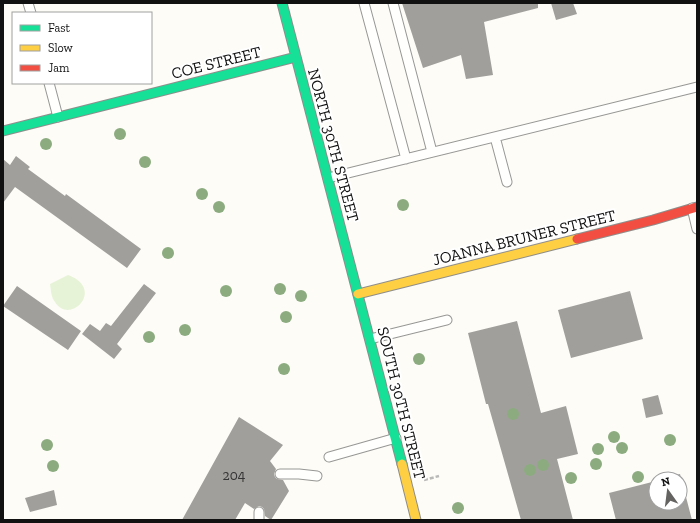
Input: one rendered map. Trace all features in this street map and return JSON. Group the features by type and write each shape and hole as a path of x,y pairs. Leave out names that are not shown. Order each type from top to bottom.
{"street":[{"name":"NORTH 30TH STREET","path":"282,3 358,294"},
{"name":"COE STREET","path":"3,131 296,57"},
{"name":"JOANNA BRUNER STREET","path":"358,294 653,220 694,208"},
{"name":"SOUTH 30TH STREET","path":"358,294 416,520"}],"lane":[{"path":"364,3 406,159"},
{"path":"393,3 432,152"},
{"path":"49,84 58,117"},
{"path":"328,178 697,87"},
{"path":"495,137 507,182"},
{"path":"694,208 697,229"},
{"path":"370,339 447,320"},
{"path":"329,457 396,438"},
{"path":"280,474 285,473 318,476"}],"green space":[{"path":"68,275 79,281 84,288 85,296 76,308 69,310 61,308 55,302 52,296 50,284"}],"building":[{"path":"402,3 538,3 538,8 484,22 493,75 466,79 461,55 423,68"},
{"path":"551,3 573,3 577,14 556,20"},
{"path":"16,156 30,167 28,169 65,196 66,194 141,249 127,268 15,187 3,203 3,159 10,165"},
{"path":"144,284 156,293 117,344 122,349 114,359 82,334 90,324 100,331 106,323 111,326"},
{"path":"17,286 81,331 68,350 3,306"},
{"path":"630,291 643,339 571,358 558,310"},
{"path":"517,321 541,413 566,406 578,454 557,459 573,520 521,520 488,404 486,404 468,333"},
{"path":"658,395 663,414 646,418 642,399"},
{"path":"239,417 283,445 270,461 276,469 274,474 275,477 283,480 289,491 271,520 265,516 264,509 262,507 259,506 254,509 245,503 235,520 182,520"},
{"path":"648,483 648,511 688,511 688,505 692,520 616,520 609,493"},
{"path":"54,490 57,505 30,512 25,498"}],"traffic: fast":[{"path":"282,3 402,464"},
{"path":"3,131 296,57"}],"traffic: slow":[{"path":"358,294 577,239"},
{"path":"402,464 416,520"}],"traffic: jam":[{"path":"577,239 653,220 697,207"}]}
